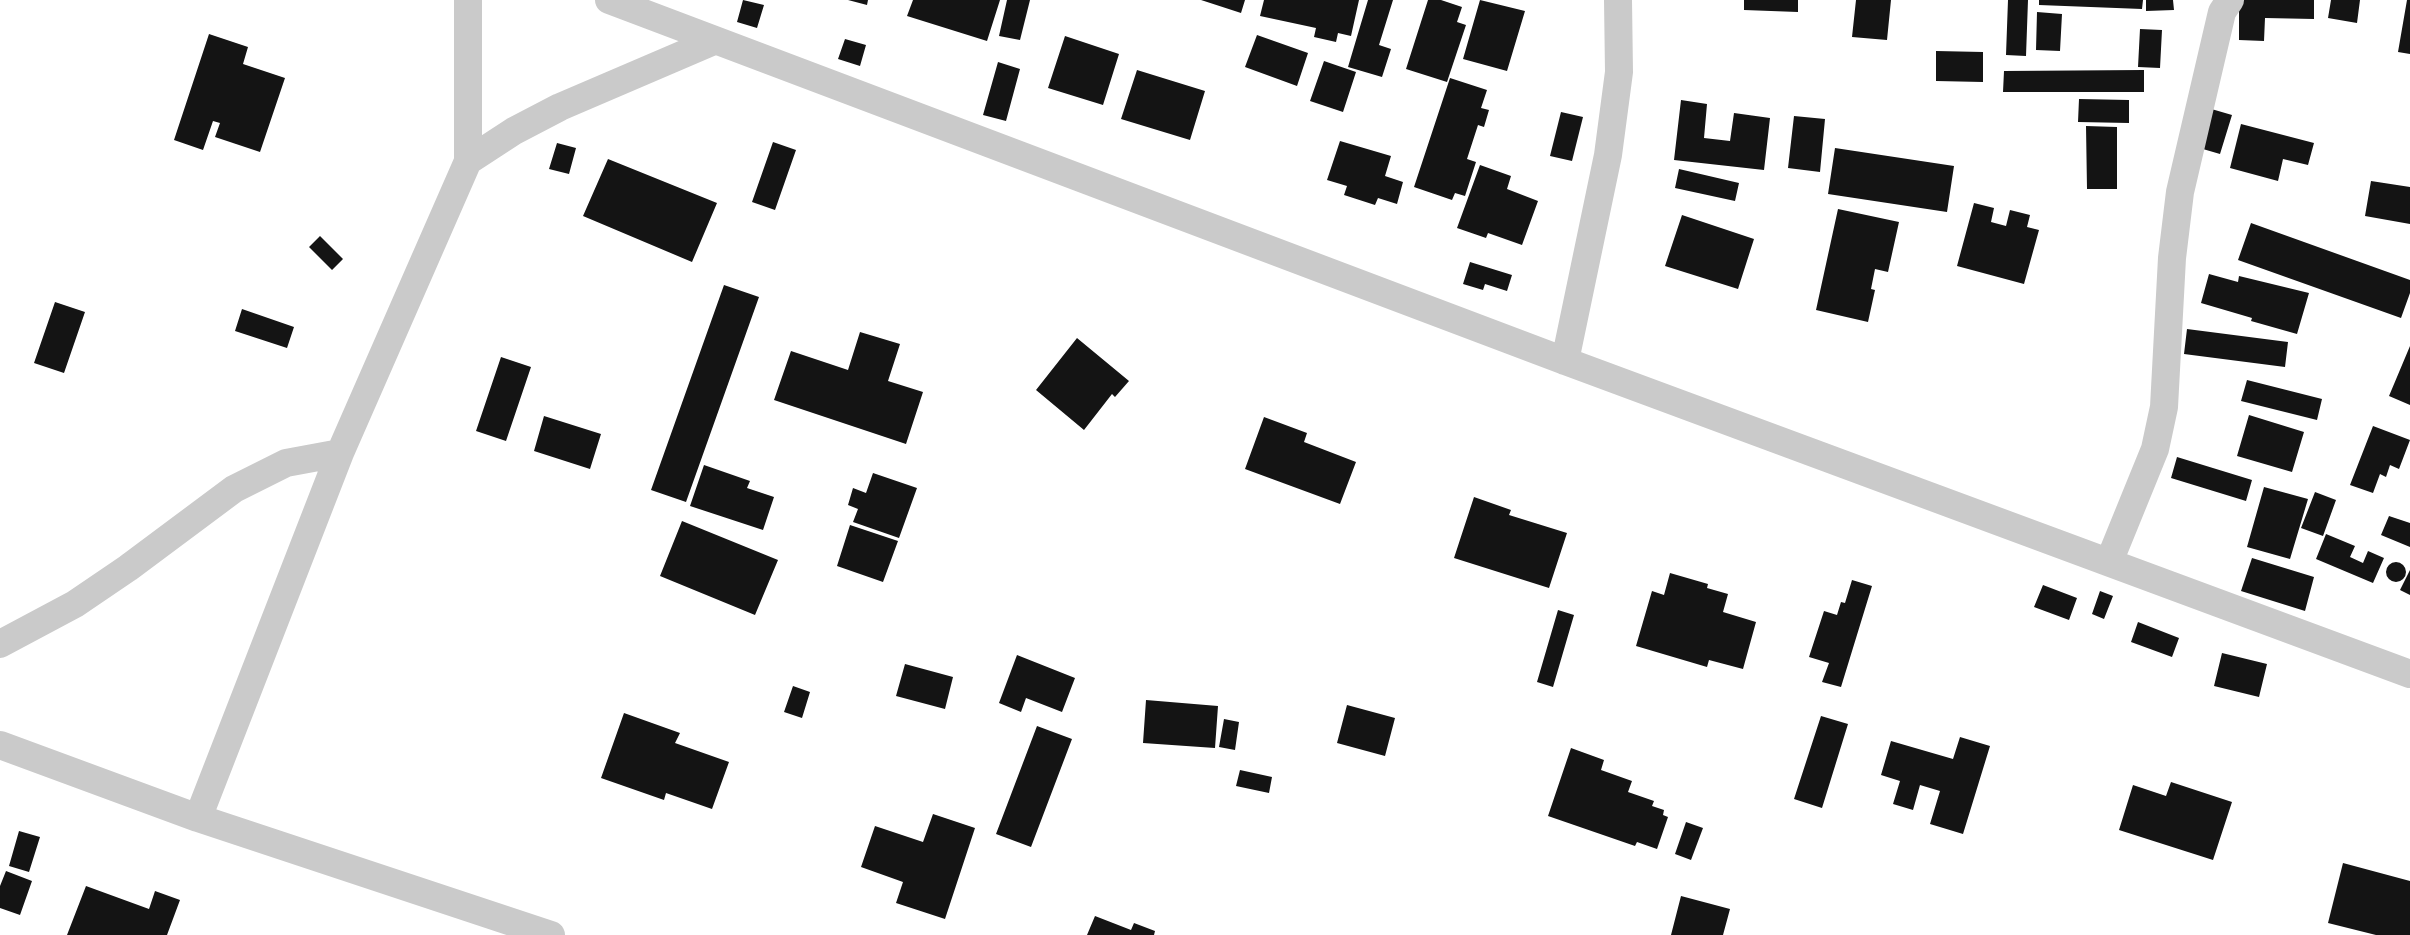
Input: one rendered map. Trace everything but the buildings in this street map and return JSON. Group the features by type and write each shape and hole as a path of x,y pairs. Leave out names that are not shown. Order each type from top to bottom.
{"street":[{"path":"198,818 340,453 468,161 468,0"},
{"path":"609,0 1565,361 2410,674"},
{"path":"1565,361 1608,155 1619,72 1618,0"},
{"path":"2109,562 2155,449 2164,407 2172,258 2180,192 2222,4"},
{"path":"468,161 514,131 560,107 714,41"},
{"path":"0,644 75,604 234,489 286,463 340,453"},
{"path":"0,745 198,818 551,935"}]}
